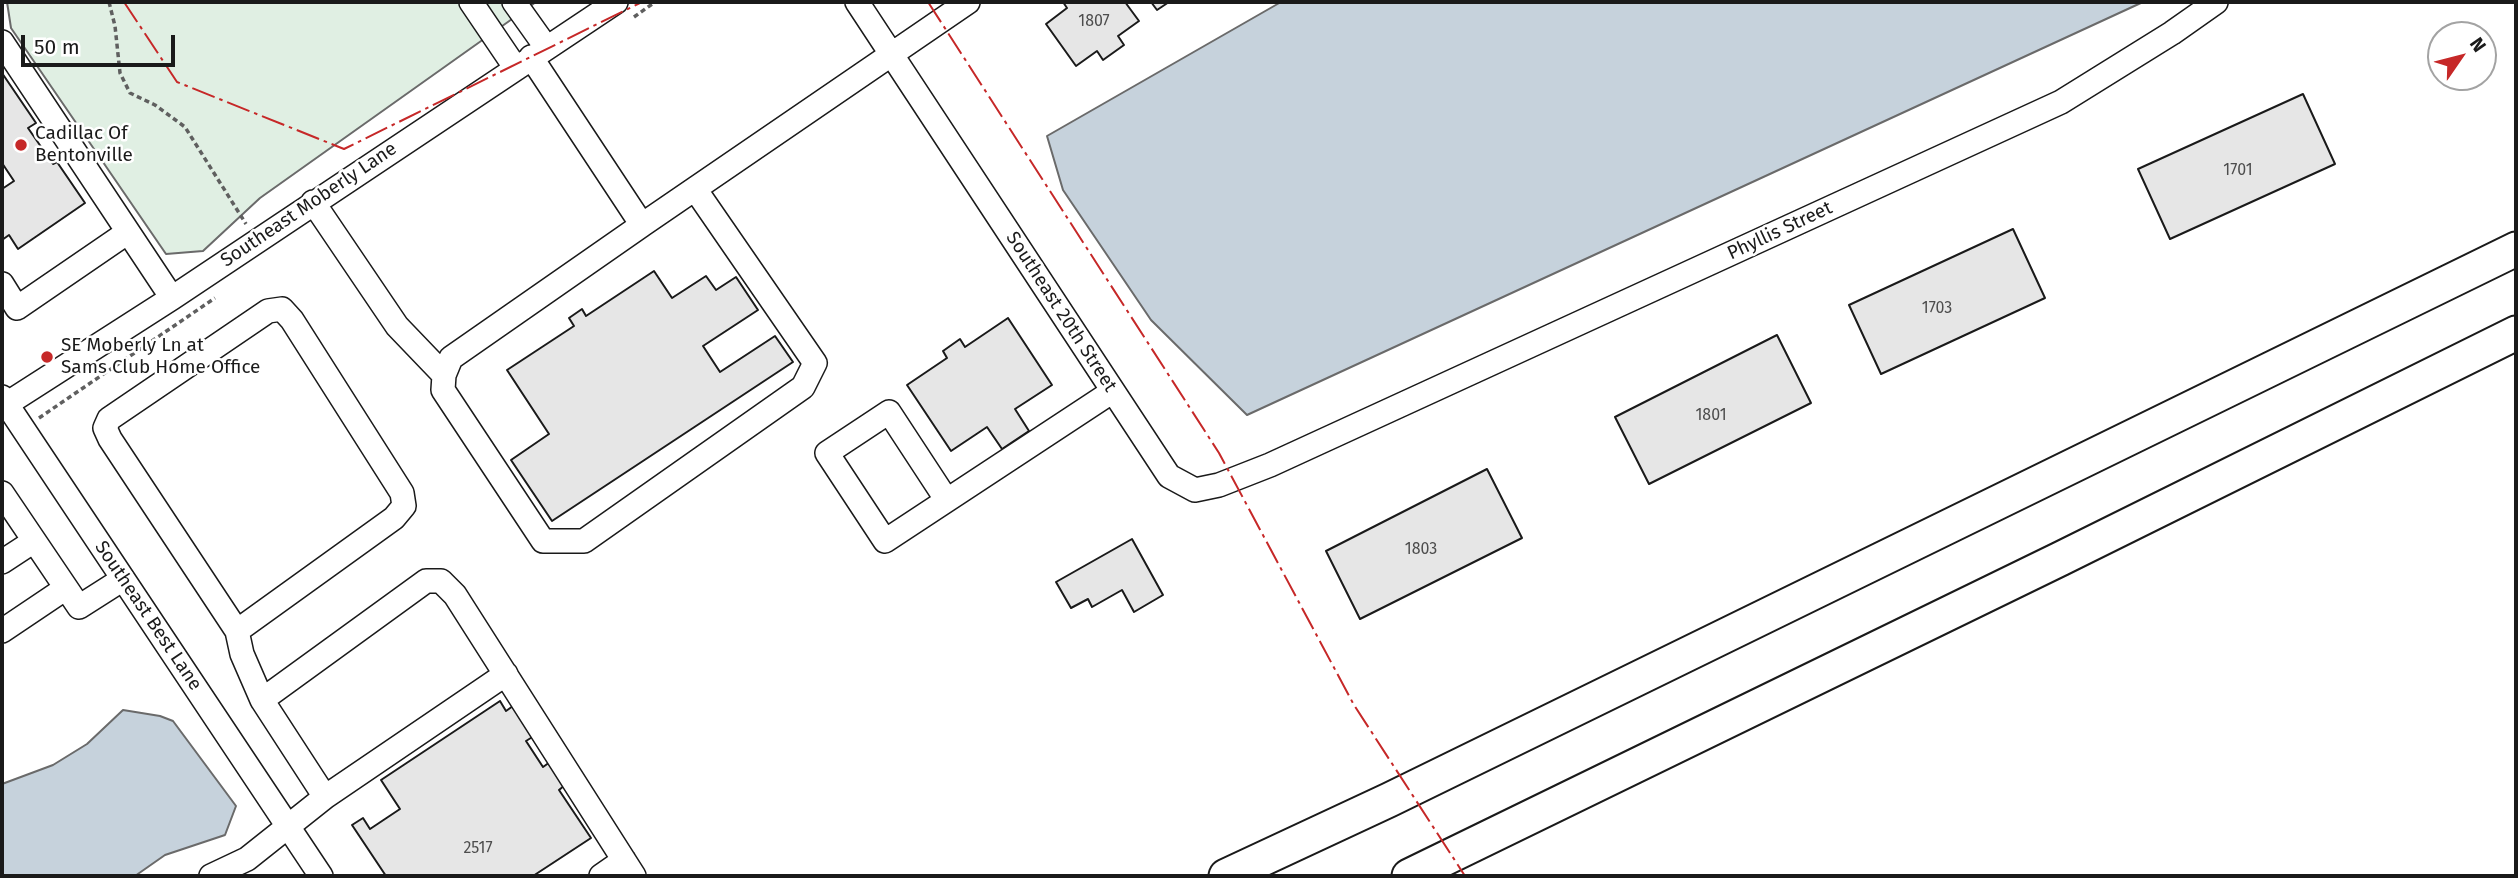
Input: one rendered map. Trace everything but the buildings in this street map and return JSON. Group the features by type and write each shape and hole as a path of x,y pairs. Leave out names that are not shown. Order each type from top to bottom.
{"highway":[{"path":"1226,876 1389,800 2516,249"},
{"path":"1409,876 2048,565 2516,333"},
{"path":"2365,407 2516,353"}],"street":[{"path":"471,2 531,57 642,225"},
{"path":"514,2 531,57"},
{"name":"Southeast Moberly Lane","path":"3,403 173,298 616,2"},
{"name":"Southeast 20th Street","path":"857,2 1169,476 1195,490 1219,485 1331,437"},
{"path":"695,189 815,363 803,387 584,541 543,541 443,390 444,375 451,358 642,225 968,2"},
{"name":"Phyllis Street","path":"1331,437 2062,102 2216,2"},
{"path":"2,42 173,298"},
{"path":"313,202 397,326 444,375"},
{"path":"2,284 17,308 128,232"},
{"path":"237,631 394,518 404,506 402,492 282,309 268,311 109,419 105,428 237,631 242,654 262,700 325,797"},
{"path":"946,499 889,412 827,453 885,541 1113,391"},
{"name":"Southeast Best Lane","path":"3,403 321,876"},
{"path":"2,493 79,607 123,579"},
{"path":"2,562 34,541"},
{"path":"262,700 426,581 441,581 455,595 629,868 601,876"},
{"path":"2,631 66,588"},
{"path":"211,876 240,870 247,859 325,797 506,674"}],"path":[{"path":"109,2 115,26 120,73 130,93 155,105 185,127 246,225"},
{"path":"23,429 224,292"}],"green space":[{"path":"7,2 536,2 260,198 203,251 166,254 11,28"}],"shaded area":[{"path":"1281,2 2143,2 1247,415 1151,320 1063,190 1047,136"},
{"path":"123,710 173,721 236,806 225,835 165,855 135,876 2,876 2,784 53,765 87,744"}],"power":[{"path":"124,2 177,82 344,149 642,2"},
{"path":"928,2 1219,453 1354,705 1465,876"}],"place":[{"name":"Cadillac Of Bentonville","path":"21,145"},
{"name":"SE Moberly Ln at Sams Club Home Office","path":"47,357"}]}
